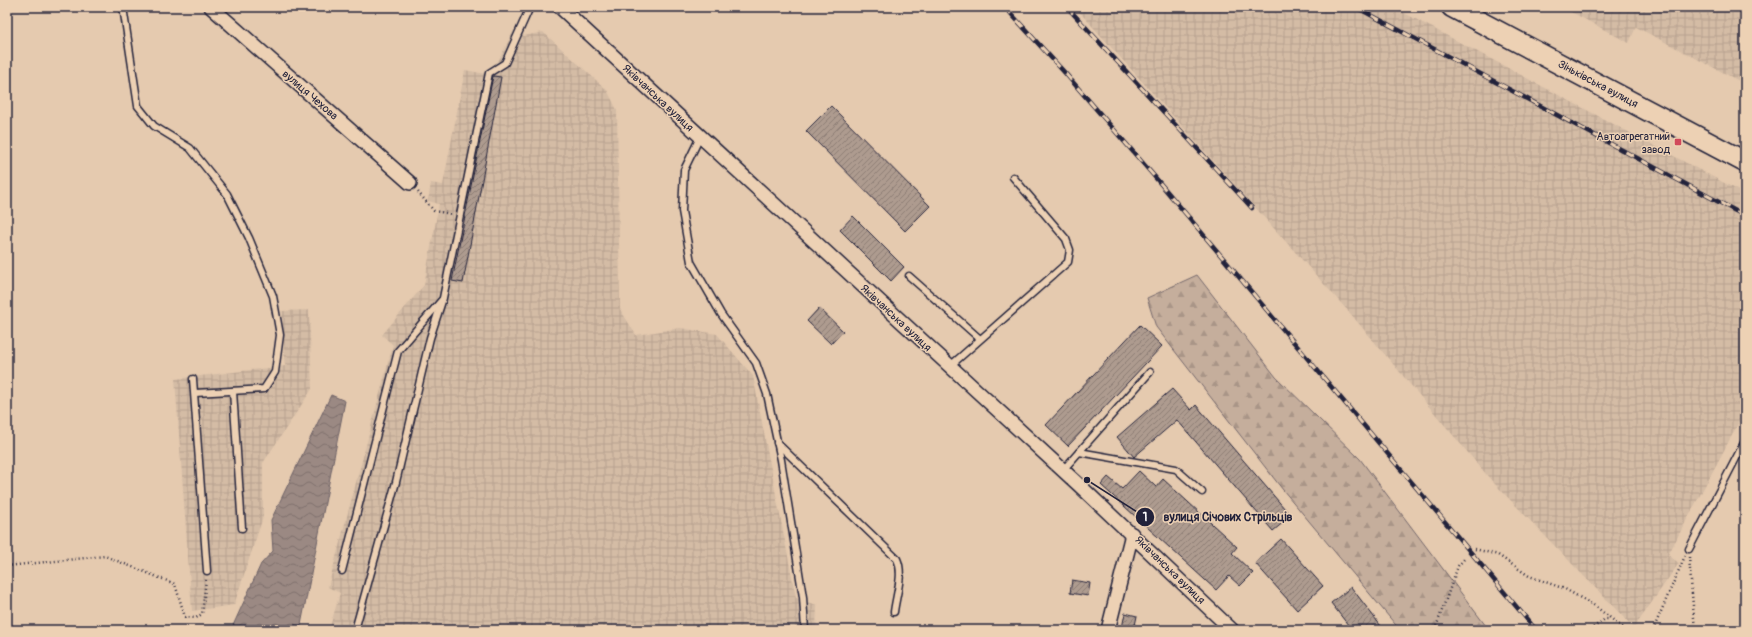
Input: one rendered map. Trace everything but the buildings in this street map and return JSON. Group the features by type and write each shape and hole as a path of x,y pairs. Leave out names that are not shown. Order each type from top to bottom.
{"main road":[{"name":"Зіньківська вулиця","path":"1455,8 1745,162"}],"street":[{"name":"вулиця Чехова","path":"211,7 410,183"},
{"name":"Яківчанська вулиця","path":"560,7 949,367 1063,470 1232,630"},
{"path":"1108,630 1132,534"}],"lane":[{"path":"123,7 138,106 154,126 190,148 227,194 249,238 273,296 280,335 275,372 264,389 195,393"},
{"path":"356,630 396,482 430,338 443,298 489,73 504,63 530,7"},
{"path":"700,137 684,170 682,211 691,262 721,314 756,363 767,394 777,443 803,597 806,630"},
{"path":"949,367 1068,262 1070,250 1066,239 1012,177"},
{"path":"910,276 980,339"},
{"path":"342,571 398,351 443,298"},
{"path":"1063,470 1150,372"},
{"path":"193,379 207,571"},
{"path":"233,391 242,528"},
{"path":"1689,549 1745,441"},
{"path":"777,443 897,559 900,566 900,574 894,612"},
{"path":"1079,452 1176,469 1202,492"}],"path":[{"path":"410,183 434,211 460,216"},
{"path":"1475,549 1498,555 1529,576 1565,589 1595,606 1626,630"},
{"path":"1654,630 1689,549"},
{"path":"1689,549 1695,630"},
{"path":"7,566 106,556 175,584 185,617 196,618 202,614 207,571"},
{"path":"1434,630 1458,566 1466,557"},
{"path":"1590,630 1605,619 1610,619"}],"shaded area":[{"path":"1075,7 1393,7 1745,194 1745,411 1668,555 1679,563 1634,628 1491,480 1349,312"},
{"path":"1562,7 1745,7 1745,84 1636,27 1629,43"},
{"path":"514,30 524,36 543,32 607,90 617,110 620,309 636,335 680,328 717,334 753,376 796,598 817,605 816,630 329,630 340,593 328,587 393,345 382,335 424,285 439,204 428,201 431,183 443,185 465,70 486,74 499,60"},
{"path":"309,310 312,389 263,463 263,517 234,605 192,611 175,379 285,366 282,311"}],"green space":[{"path":"1197,275 1276,377 1360,459 1489,630 1400,630 1283,490 1156,327 1147,298"}],"water":[{"path":"331,395 345,401 300,630 231,630 261,564 273,551 271,520"}],"railway":[{"path":"1005,7 1065,73 1154,176 1536,630"},
{"path":"1067,7 1252,208"},
{"path":"1356,7 1745,216"}],"place":[{"name":"Автоагрегатний завод","path":"1678,142"},
{"name":"вулиця Січових Стрільців","path":"1087,480"}]}
